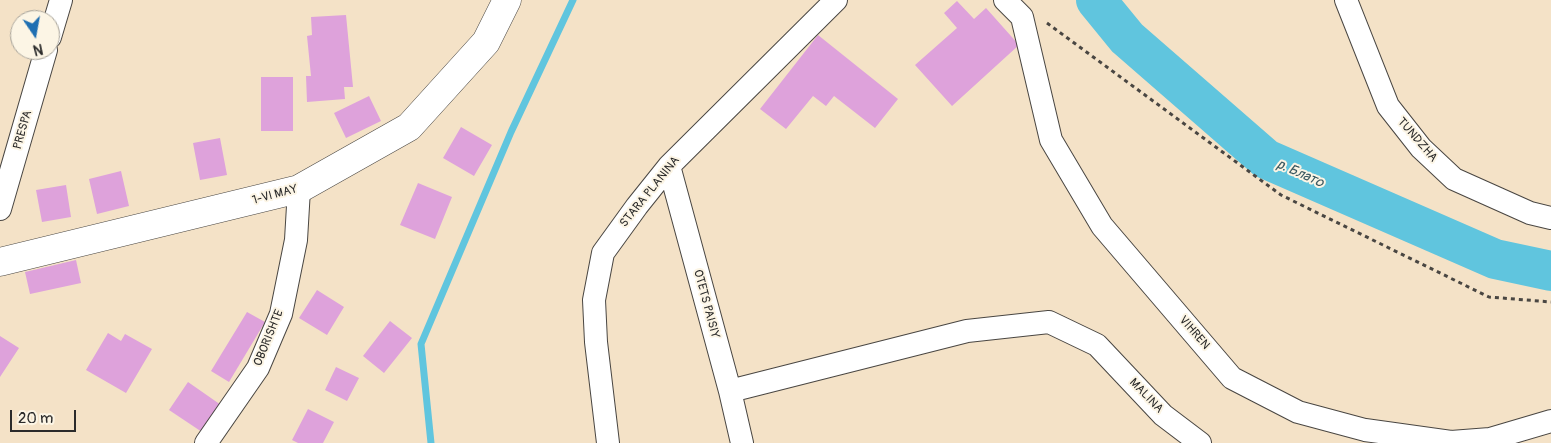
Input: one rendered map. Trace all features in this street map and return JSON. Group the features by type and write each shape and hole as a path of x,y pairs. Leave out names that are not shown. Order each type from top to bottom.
{"street":[{"name":"1-VI MAY","path":"0,262 299,189 409,127 486,42 508,0"},
{"name":"STARA PLANINA","path":"608,443 596,342 594,300 603,253 669,166 836,0"},
{"path":"1005,0 1022,17"},
{"name":"TUNDZHA","path":"1346,0 1388,106 1421,148 1454,179 1530,213 1551,218"},
{"name":"VIHREN","path":"1022,17 1051,140 1102,226 1232,378 1298,412 1375,432 1451,442 1490,439 1551,421"},
{"name":"PRESPA","path":"0,209 9,142 42,60"},
{"name":"OTETS PAISIY","path":"669,166 730,391 742,443"},
{"name":"OBORISHTE","path":"206,443 258,368 281,314 296,240 299,189"},
{"name":"MALINA","path":"730,391 967,332 1049,322 1097,345 1163,415 1200,443"}],"path":[{"path":"1022,17 1040,19 1281,195 1489,298 1551,302"}],"building":[{"path":"957,1 974,19 986,8 1019,45 952,106 915,65 957,28 944,13"},
{"path":"346,15 353,87 344,87 345,99 307,102 306,76 311,76 307,36 312,35 311,17"},
{"path":"818,35 898,99 875,128 834,96 826,106 813,96 786,129 760,109"},
{"path":"261,77 293,77 293,131 261,131"},
{"path":"369,96 381,121 346,138 334,113"},
{"path":"461,127 492,145 474,176 443,158"},
{"path":"220,138 227,175 200,180 193,143"},
{"path":"121,171 129,206 97,214 89,179"},
{"path":"418,183 452,197 435,239 400,225"},
{"path":"66,185 71,217 42,222 36,190"},
{"path":"76,260 81,283 30,294 25,272"},
{"path":"317,290 344,307 327,335 299,318"},
{"path":"247,312 265,322 229,382 211,371"},
{"path":"390,321 412,338 384,373 363,356"},
{"path":"108,333 121,341 125,334 152,349 126,393 86,370"},
{"path":"0,336 19,348 0,377"},
{"path":"336,367 359,378 347,401 325,390"},
{"path":"188,382 221,405 202,432 169,410"},
{"path":"308,409 334,422 323,443 298,443 292,440"}],"waterway":[{"path":"431,443 421,344 511,132 573,0"},
{"name":"р. Блато","path":"1096,0 1127,38 1266,159 1495,259 1551,271"}]}
